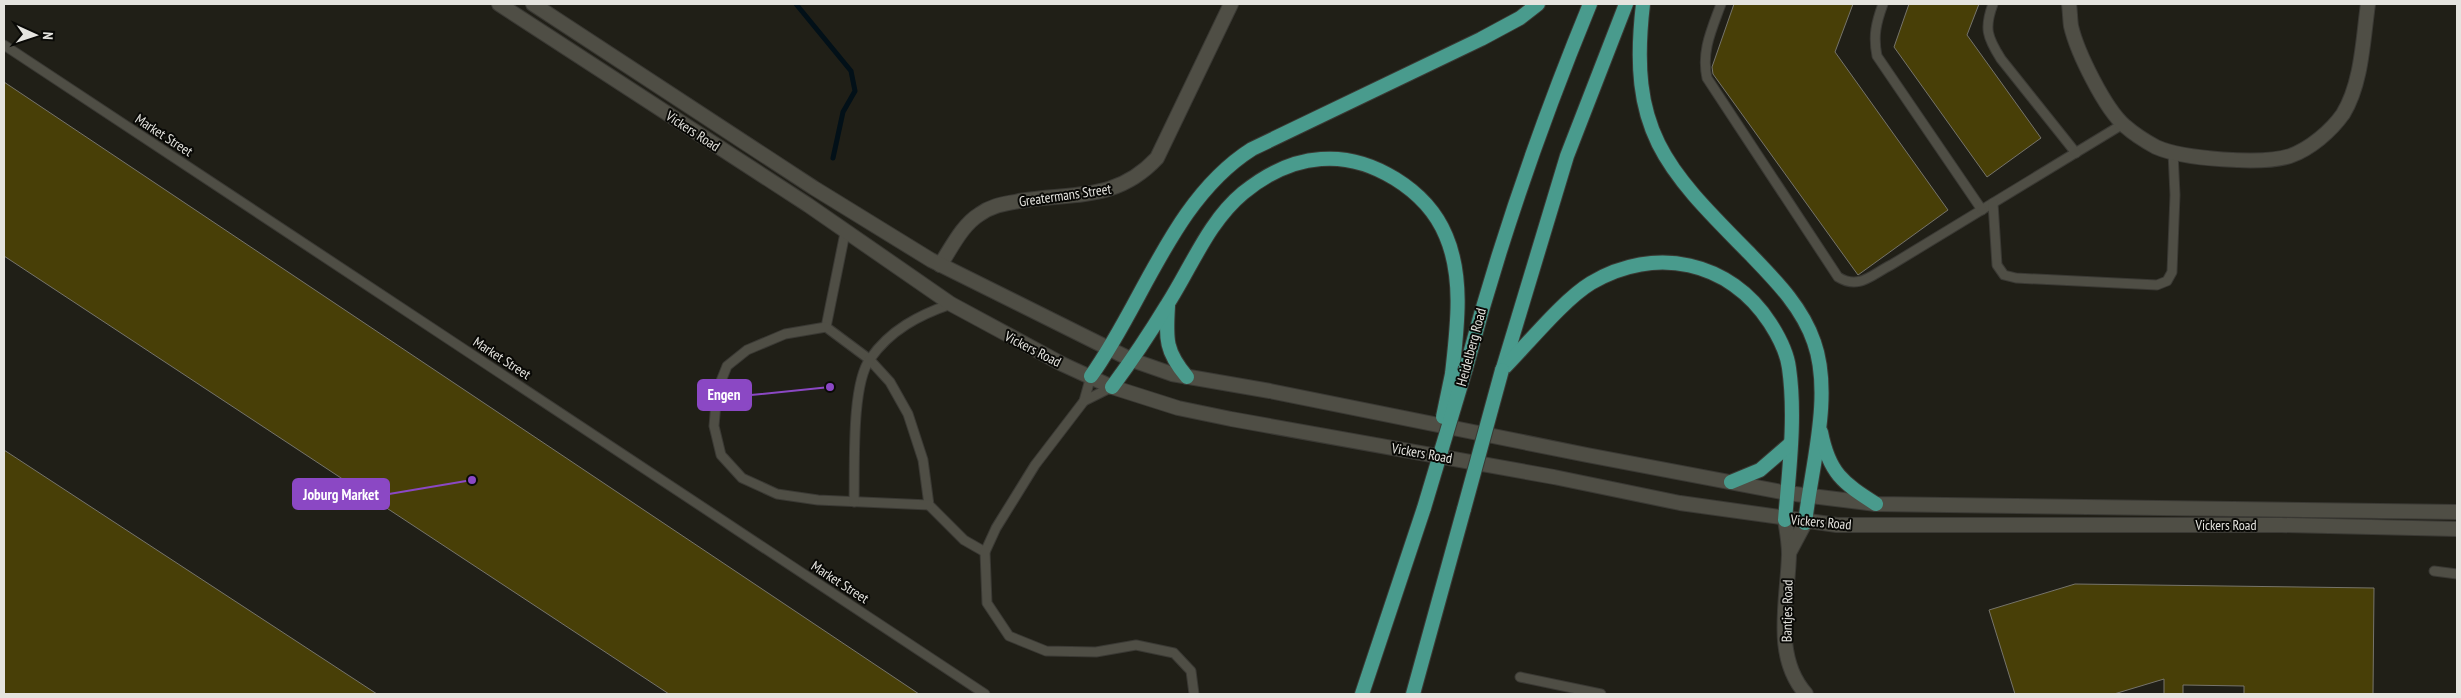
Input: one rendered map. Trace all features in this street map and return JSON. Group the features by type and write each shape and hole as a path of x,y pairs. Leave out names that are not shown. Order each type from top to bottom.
{"main road":[{"name":"Vickers Road","path":"499,4 808,205 845,233 951,304 994,329 1112,387 1196,412 1554,477 1680,503 1805,522 1900,526 2242,525 2457,529"},
{"name":"Vickers Road","path":"532,4 814,188 940,265 1132,360 1172,374 1270,391 1787,493 1876,504 2457,512"},
{"name":"Greatermans Street","path":"940,265 967,224 989,208 1026,200 1116,188 1139,176 1157,158 1231,4"},
{"path":"1091,376 1111,348 1182,221 1204,190 1234,161 1252,149 1520,18 1538,4"},
{"name":"Heidelberg Road","path":"1362,694 1424,508 1466,368 1484,300 1525,171 1590,4"},
{"path":"1413,694 1502,370 1567,156 1626,4"},
{"path":"1643,4 1639,55 1640,87 1648,120 1659,147 1672,169 1702,205 1791,299 1804,319 1814,343 1821,370 1819,422 1805,522"},
{"path":"2069,4 2071,27 2084,62 2100,93 2123,124 2157,147 2173,152 2246,161 2273,160 2292,156 2313,144 2342,114 2352,95 2358,70 2368,4"},
{"path":"1112,387 1168,305 1206,238 1228,207 1242,193 1278,170 1301,162 1334,158 1373,167 1399,181 1416,194 1434,213 1446,236 1457,285 1457,330 1452,374 1424,508"},
{"path":"1502,370 1559,310 1590,284 1632,265 1655,262 1696,266 1733,283 1750,296 1776,331 1784,347 1789,367 1791,407 1785,520"},
{"path":"1168,305 1167,345 1173,360 1187,376"},
{"path":"1819,422 1825,454 1838,477 1876,504"},
{"path":"1730,482 1760,470 1790,444"},
{"name":"Bantjes Road","path":"1785,520 1789,553 1785,643 1790,667 1799,686 1806,694"},
{"name":"Bantjes Road","path":"1789,553 1805,522"}],"lane":[{"path":"1721,4 1705,50 1704,64 1707,78 1838,277 1848,283 1856,284 2123,124"},
{"path":"1883,4 1875,26 1874,42 1877,56 1982,210"},
{"path":"1993,4 1987,20 1992,44 2001,59 2076,153"},
{"name":"Market Street","path":"4,45 985,694"},
{"path":"1993,203 1997,265 2004,275 2016,278 2157,286 2167,281 2172,272 2175,195 2173,152"},
{"path":"826,326 845,233"},
{"path":"854,502 857,413 861,379 869,359 907,322 927,312 951,304"},
{"path":"930,505 854,502 777,494 742,478 721,455 714,426 717,391 727,366 747,350 785,334 826,326 869,359 890,382 908,414 923,460 930,505 964,540 985,552"},
{"path":"1091,376 1084,401 1035,465 996,528 985,552 988,603 1010,636 1046,651 1096,652 1136,645 1174,653 1191,671 1194,694"},
{"path":"1084,401 1112,387"},
{"path":"2434,571 2457,574"},
{"path":"1520,677 1601,694"}],"building":[{"path":"1734,4 1853,4 1835,52 1948,210 1858,275 1713,74 1712,67"},
{"path":"1909,4 1979,4 1967,35 2041,138 1987,177 1894,47"},
{"path":"4,82 919,694 669,694 4,256"},
{"path":"4,450 377,694 4,694"},
{"path":"2075,584 2374,588 2373,694 2244,694 2244,686 2183,685 2183,694 2164,694 2164,679 2114,694 2015,694 1989,610"}],"waterway":[{"path":"796,4 851,71 855,91 843,112 833,158"}],"place":[{"name":"Engen","path":"830,387"},
{"name":"Joburg Market","path":"472,480"}]}
